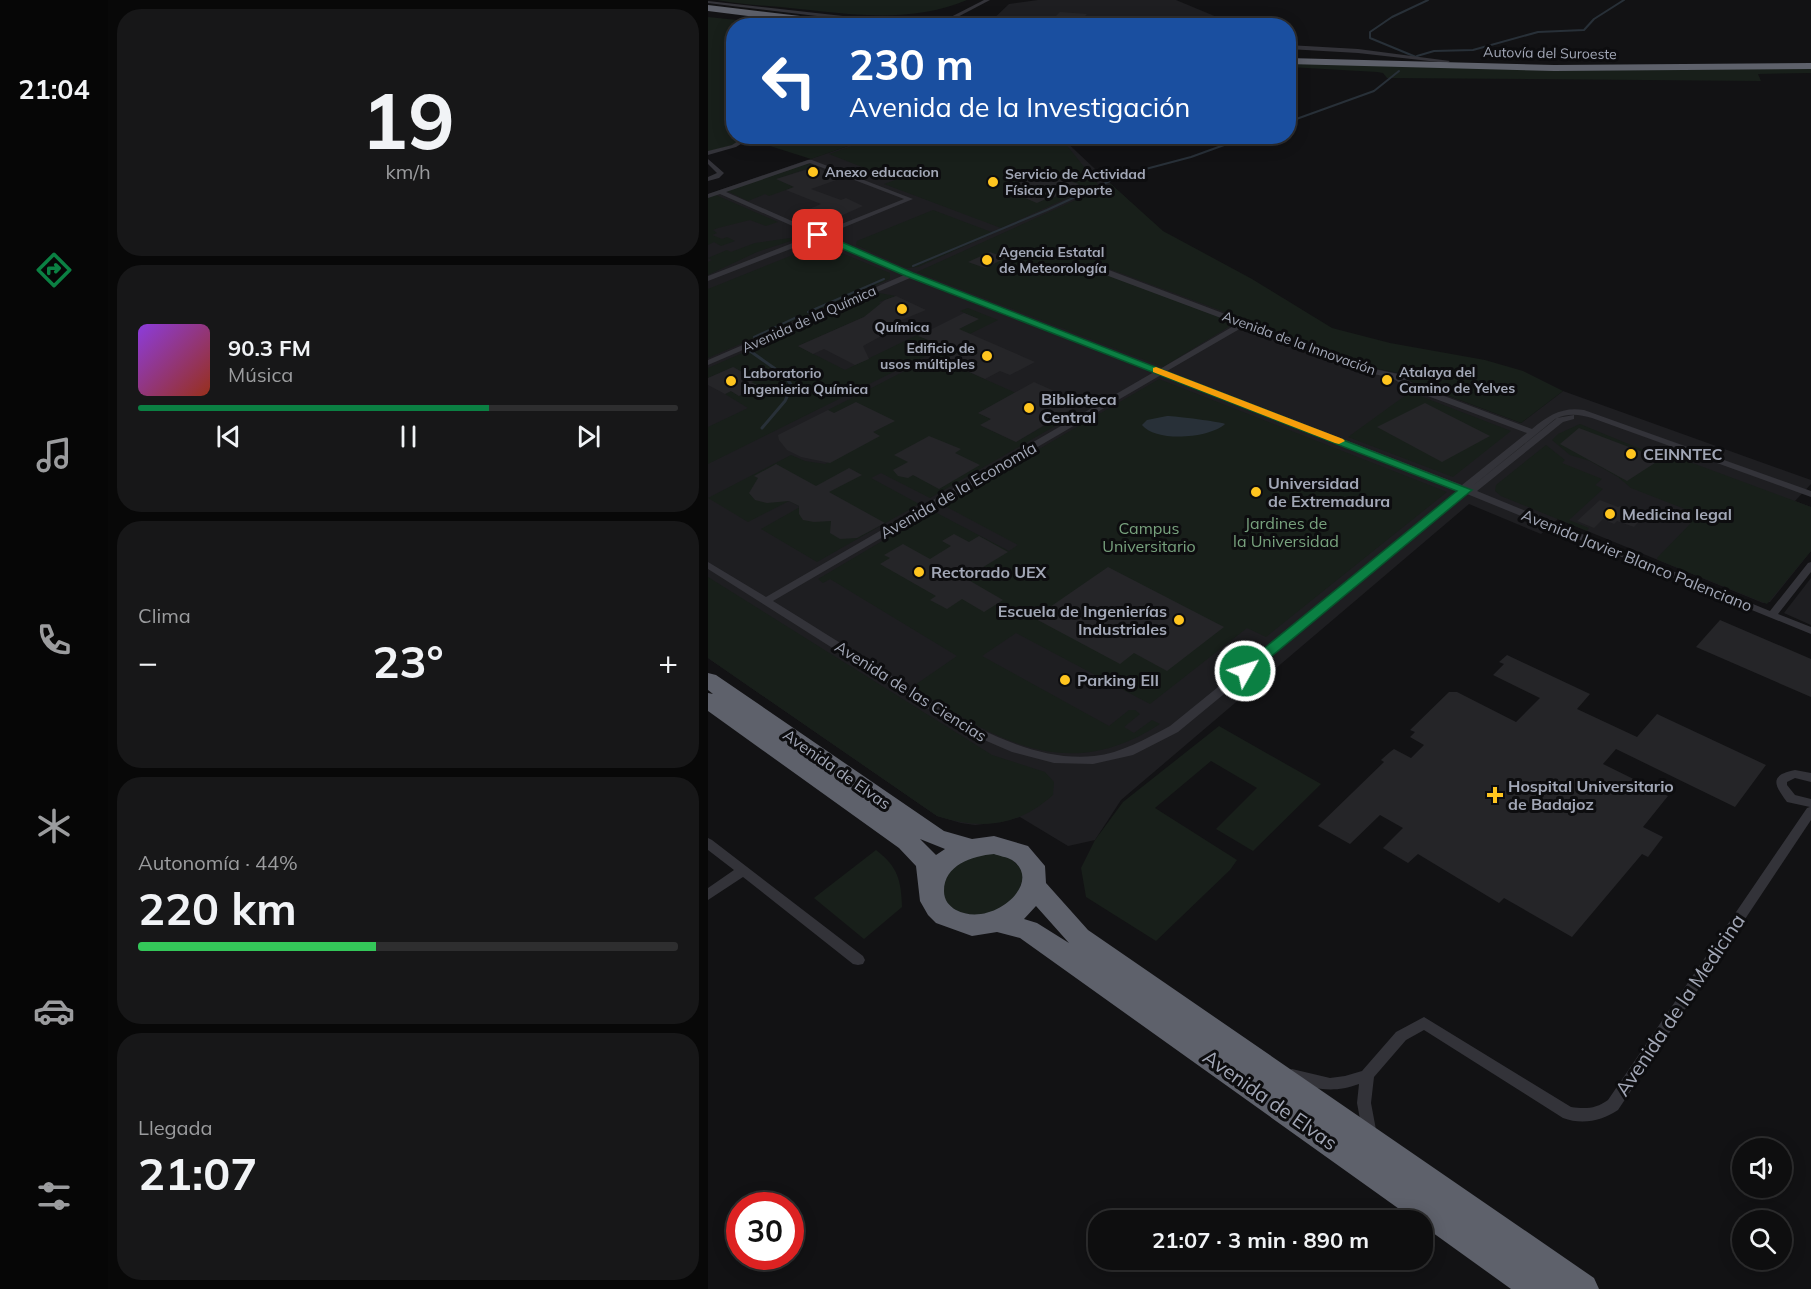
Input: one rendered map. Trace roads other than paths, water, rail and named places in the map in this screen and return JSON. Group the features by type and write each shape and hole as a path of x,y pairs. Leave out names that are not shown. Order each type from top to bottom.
{"highway":[{"path":"708,8 792,18"},
{"path":"708,13 748,18"},
{"name":"Autovía del Suroeste","path":"1296,56 1447,61 1643,63 1811,61"},
{"name":"Autovía del Suroeste","path":"1296,61 1554,68 1811,66"},
{"name":"Avenida de Elvas","path":"708,680 935,837 970,848"},
{"name":"Avenida de Elvas","path":"708,700 908,842 928,862 932,881"},
{"path":"994,845 1019,852 1034,868 1035,887 1023,906 997,922 963,924 945,916 933,903 932,881 946,861 970,848 994,845"},
{"name":"Avenida de Elvas","path":"1035,887 1079,937 1583,1289"},
{"name":"Avenida de Elvas","path":"997,922 1028,930 1047,942 1538,1289"}],"street":[{"path":"952,18 987,0"},
{"path":"708,2 852,18"},
{"path":"1296,47 1358,51 1447,61"},
{"path":"708,153 738,144"},
{"path":"708,161 721,172 718,176 708,179"},
{"path":"708,196 810,161 910,199 708,279"},
{"name":"Avenida Javier Blanco Palenciano","path":"720,192 910,274 1467,490 1811,631"},
{"name":"Avenida de la Innovación","path":"1098,269 1363,369 1395,376 1413,387 1533,432"},
{"name":"Avenida de la Química","path":"708,363 910,274"},
{"name":"Avenida de la Economía","path":"766,601 1244,324"},
{"path":"1467,490 1533,432 1557,414 1569,411 1585,413 1811,494"},
{"path":"1467,490 1560,420 1574,417 1590,420 1811,501"},
{"name":"Avenida de las Ciencias","path":"708,565 965,726 997,743 1022,752 1059,759 1092,759 1132,752 1174,729 1467,490"},
{"path":"1772,615 1811,566"},
{"path":"1811,778 1800,774 1788,775 1781,781 1781,786 1791,799 1811,803"},
{"name":"Avenida de la Medicina","path":"1368,1075 1401,1036 1424,1023 1568,1113 1585,1116 1602,1114 1613,1105 1811,810"},
{"path":"708,843 858,960"},
{"path":"708,895 743,870"},
{"name":"Avenida de Elvas","path":"1260,1064 1325,1086 1338,1086 1368,1075"},
{"path":"1368,1075 1364,1103 1371,1141"}],"waterway":[{"path":"1416,57 1370,38 1370,32 1392,17 1428,0"},
{"path":"1417,56 1434,51 1473,50 1538,32 1584,30 1594,19 1624,0"},
{"path":"1296,119 1374,91 1399,71"},
{"path":"913,266 1047,210 1123,175 1191,157 1227,144"},
{"path":"808,312 884,279"},
{"path":"754,337 799,316"},
{"path":"750,351 784,375 792,386 785,401 762,428"}],"place":[{"name":"Anexo educacion","path":"813,172"},
{"name":"Servicio de Actividad Física y Deporte","path":"993,182"},
{"name":"Agencia Estatal de Meteorología","path":"987,260"},
{"name":"Química","path":"902,309"},
{"name":"Edificio de usos múltiples","path":"987,356"},
{"name":"Atalaya del Camino de Yelves","path":"1387,380"},
{"name":"Laboratorio Ingenieria Química","path":"731,381"},
{"name":"Biblioteca Central","path":"1029,408"},
{"name":"CEINNTEC","path":"1631,454"},
{"name":"Universidad de Extremadura","path":"1256,492"},
{"name":"Medicina legal","path":"1610,514"},
{"name":"Rectorado UEX","path":"919,572"},
{"name":"Escuela de Ingenierías Industriales","path":"1179,620"},
{"name":"Parking EII","path":"1065,680"},
{"name":"Hospital Universitario de Badajoz","path":"1495,795"}],"park label":[{"name":"Jardines de la Universidad","path":"1286,532"},
{"name":"Campus Universitario","path":"1149,537"}]}
